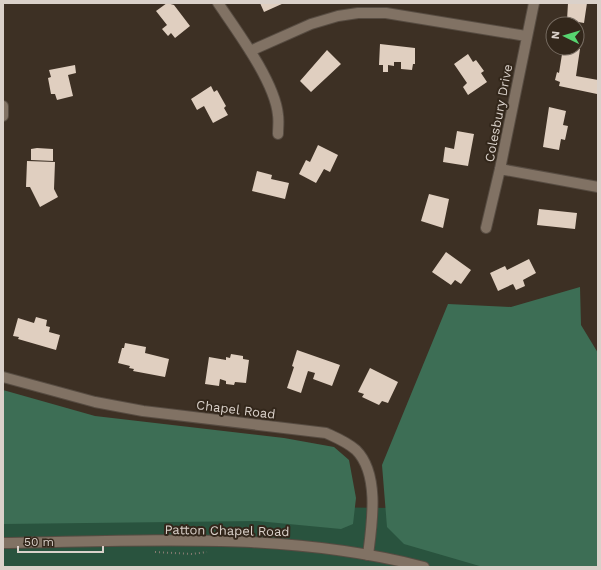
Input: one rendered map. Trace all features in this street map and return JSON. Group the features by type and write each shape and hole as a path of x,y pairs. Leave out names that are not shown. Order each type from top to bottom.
{"street":[{"path":"218,3 250,51 275,98 278,115 278,134"},
{"name":"Colesbury Drive","path":"486,228 500,169 526,36 534,3"},
{"path":"250,51 311,24 338,16 358,13 386,13 526,36"},
{"path":"3,106 3,116"},
{"path":"500,169 598,187"},
{"name":"Chapel Road","path":"3,377 94,402 143,411 326,434 344,441 357,451 367,466 373,516 368,555"},
{"name":"Patton Chapel Road","path":"3,542 213,541 270,543 312,546 368,555 424,567"}],"path":[{"path":"151,552 192,554 208,552"}],"green space":[{"path":"580,287 581,325 598,353 598,567 483,567 404,544 387,527 382,465 448,304 511,307"},
{"path":"3,390 95,416 284,438 334,447 349,460 356,498 353,524 341,529 257,521 3,524"},
{"path":"3,504 396,508 524,567 3,567"}],"building":[{"path":"167,3 174,5 190,26 175,38 171,33 168,36 162,29 167,25 156,11"},
{"path":"260,3 284,3 264,12"},
{"path":"568,3 587,3 585,16 567,16"},
{"path":"380,44 415,48 415,64 413,64 412,70 401,69 401,62 394,62 394,66 388,65 388,72 383,72 383,65 379,65"},
{"path":"327,50 341,64 311,92 300,81"},
{"path":"468,54 473,62 476,60 484,71 481,73 487,82 468,95 463,87 467,83 454,64"},
{"path":"562,56 579,56 576,76 598,80 597,94 559,86 560,82 555,80 557,72 559,73"},
{"path":"75,65 76,73 68,75 73,96 57,100 55,94 51,94 48,78 51,77 49,70"},
{"path":"211,86 214,92 217,90 226,106 224,108 228,115 213,123 204,106 197,110 191,99"},
{"path":"549,107 566,111 563,125 568,126 565,140 561,139 559,150 543,147"},
{"path":"457,131 474,134 468,166 443,162 445,147 454,149"},
{"path":"318,145 338,155 330,172 324,169 316,183 299,174 306,160 310,162"},
{"path":"31,149 53,149 53,161 31,160"},
{"path":"27,161 55,162 54,189 58,197 40,207 30,187 26,187"},
{"path":"257,171 272,175 271,179 289,183 285,199 252,191"},
{"path":"429,194 449,199 443,228 421,221"},
{"path":"539,209 577,213 575,229 537,225"},
{"path":"446,252 471,270 461,284 455,280 451,285 432,272"},
{"path":"529,259 536,273 523,280 525,286 516,290 513,284 498,291 490,273 505,266 507,270"},
{"path":"36,317 47,320 46,326 50,327 49,332 60,335 56,350 18,339 19,337 13,336 18,318 34,323"},
{"path":"125,343 146,347 145,353 169,359 165,377 133,371 134,369 129,368 130,366 118,363"},
{"path":"297,350 340,365 332,386 313,379 315,373 308,371 301,393 287,388 294,367 292,366"},
{"path":"231,354 243,356 243,359 249,360 246,383 235,382 234,385 226,384 226,381 220,379 219,386 205,384 209,357 226,360 226,357 230,358"},
{"path":"370,368 398,382 388,403 382,401 379,405 362,397 364,394 358,392"}]}
